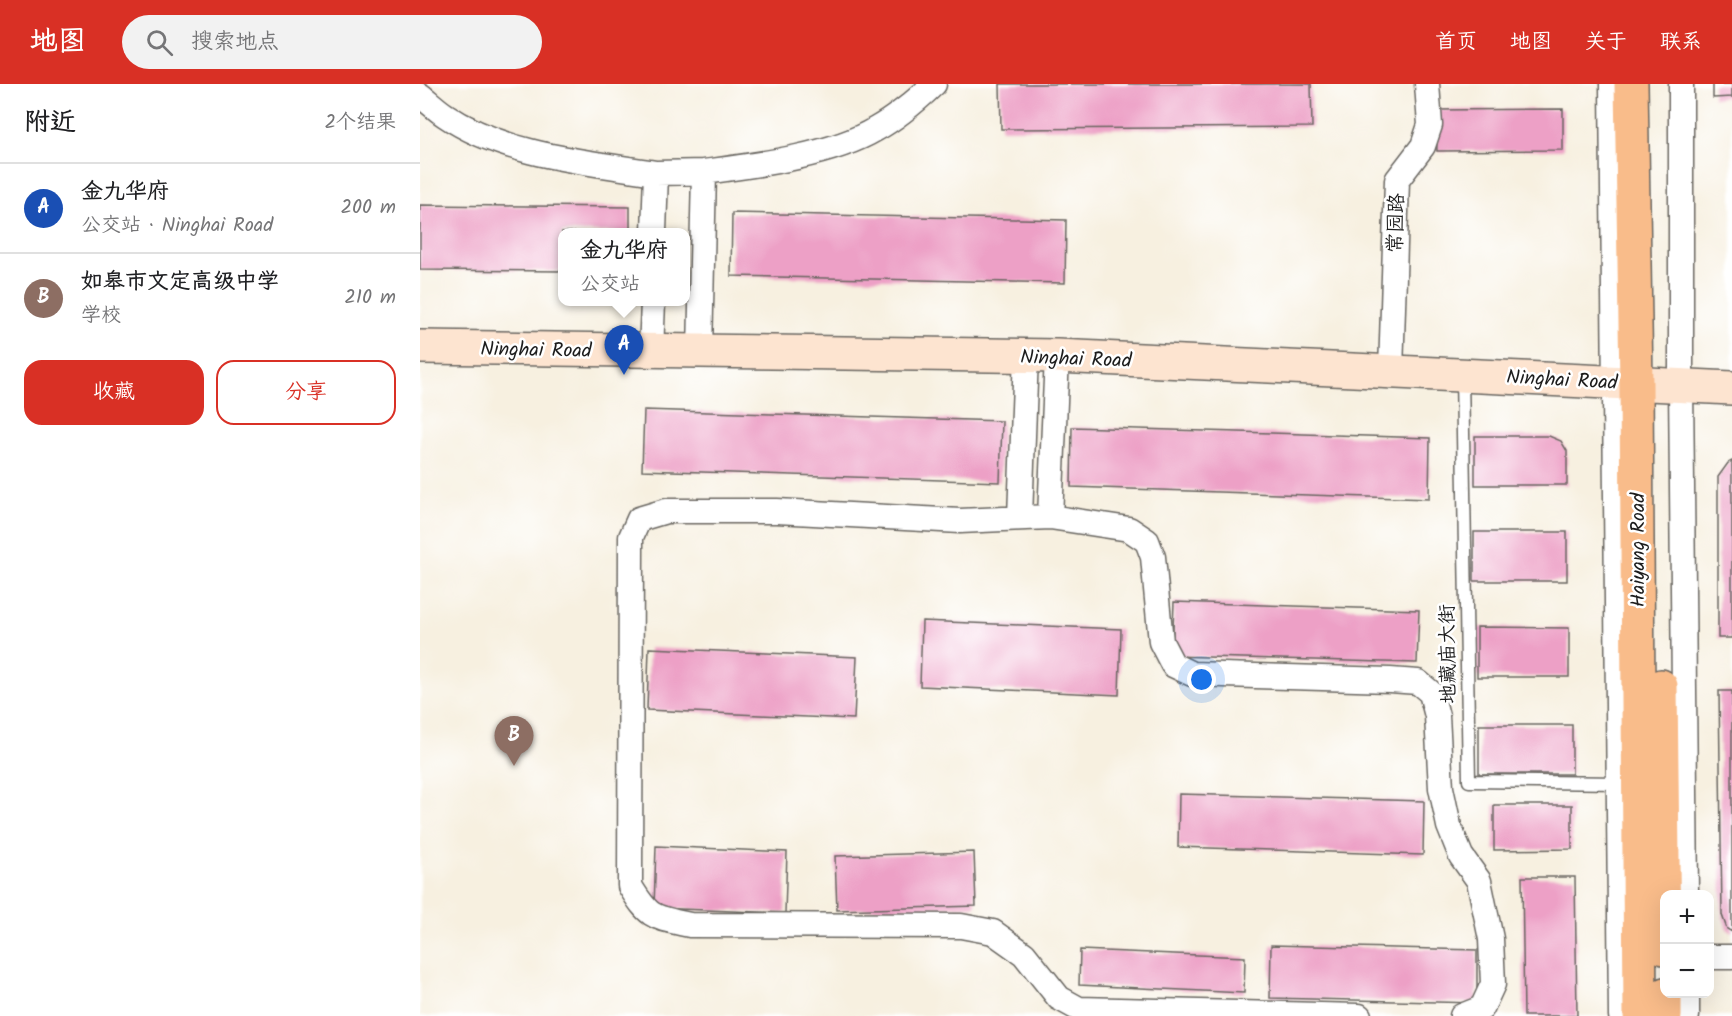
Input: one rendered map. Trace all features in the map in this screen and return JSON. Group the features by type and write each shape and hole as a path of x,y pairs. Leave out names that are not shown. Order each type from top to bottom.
{"main road":[{"name":"Haiyang Road","path":"1631,84 1647,383"},
{"name":"Haiyang Road","path":"1640,1016 1648,955 1647,383 1653,84"},
{"path":"1665,998 1665,1016"}],"street":[{"path":"420,94 446,115 482,134 537,154 656,173 704,172 762,164 843,145 884,125 907,109 934,84"},
{"name":"常园路","path":"1391,372 1397,180 1423,146 1430,125 1427,84"},
{"path":"1612,84 1647,383 1686,890"},
{"path":"1621,1016 1648,955 1620,783 1647,383 1681,84"},
{"path":"700,352 704,172"},
{"path":"654,228 656,173"},
{"path":"651,351 652,306"},
{"name":"Ninghai Road","path":"420,348 1041,356 1732,387"},
{"path":"1020,517 1041,356"},
{"path":"1041,356 1050,517"},
{"path":"1359,1016 1079,1009 1059,998 1024,954 993,932 961,926 690,925 658,918 645,909 630,886 631,537 639,519 666,511 777,512 960,521 1050,517 1129,529 1147,541 1153,557 1161,642 1173,665 1192,674 1418,682 1431,693 1437,716 1441,788 1449,826 1461,856 1479,881 1491,939 1493,984 1482,1008 1462,1016"},
{"path":"1714,957 1732,957"},
{"path":"1687,998 1687,1016"}],"lane":[{"name":"地藏庙大街","path":"1462,375 1469,782 1620,783"}],"building":[{"path":"1000,84 1311,84 1312,127 1001,129"},
{"path":"1713,84 1732,84 1732,97 1713,98"},
{"path":"1563,109 1563,150 1437,151 1436,110"},
{"path":"420,205 630,207 630,228 558,228 558,271 420,270"},
{"path":"732,213 1066,220 1065,283 731,276"},
{"path":"644,410 1002,421 1000,482 642,470"},
{"path":"1072,427 1430,438 1429,499 1071,487"},
{"path":"1475,436 1549,436 1561,441 1567,451 1567,485 1475,485"},
{"path":"1732,461 1732,638 1718,638 1718,477"},
{"path":"1474,532 1567,532 1567,581 1474,581"},
{"path":"1174,602 1419,610 1417,663 1172,656"},
{"path":"922,621 1121,629 1119,695 920,686"},
{"path":"1477,627 1569,628 1569,677 1477,677"},
{"path":"649,648 857,657 854,719 647,710"},
{"path":"1719,691 1732,691 1732,932 1727,929 1722,915"},
{"path":"1479,725 1572,725 1572,774 1479,774"},
{"path":"1179,794 1424,801 1423,855 1178,847"},
{"path":"1494,805 1572,805 1572,849 1494,850"},
{"path":"656,846 787,852 785,913 654,908"},
{"path":"974,852 976,906 837,910 835,856"},
{"path":"1522,877 1575,877 1577,1016 1524,1016"},
{"path":"1271,945 1477,950 1477,1003 1270,998"},
{"path":"1080,950 1245,957 1244,993 1079,985"}],"place":[{"name":"金九华府","path":"624,375"},
{"name":"如皋市文定高级中学","path":"514,766"}]}
